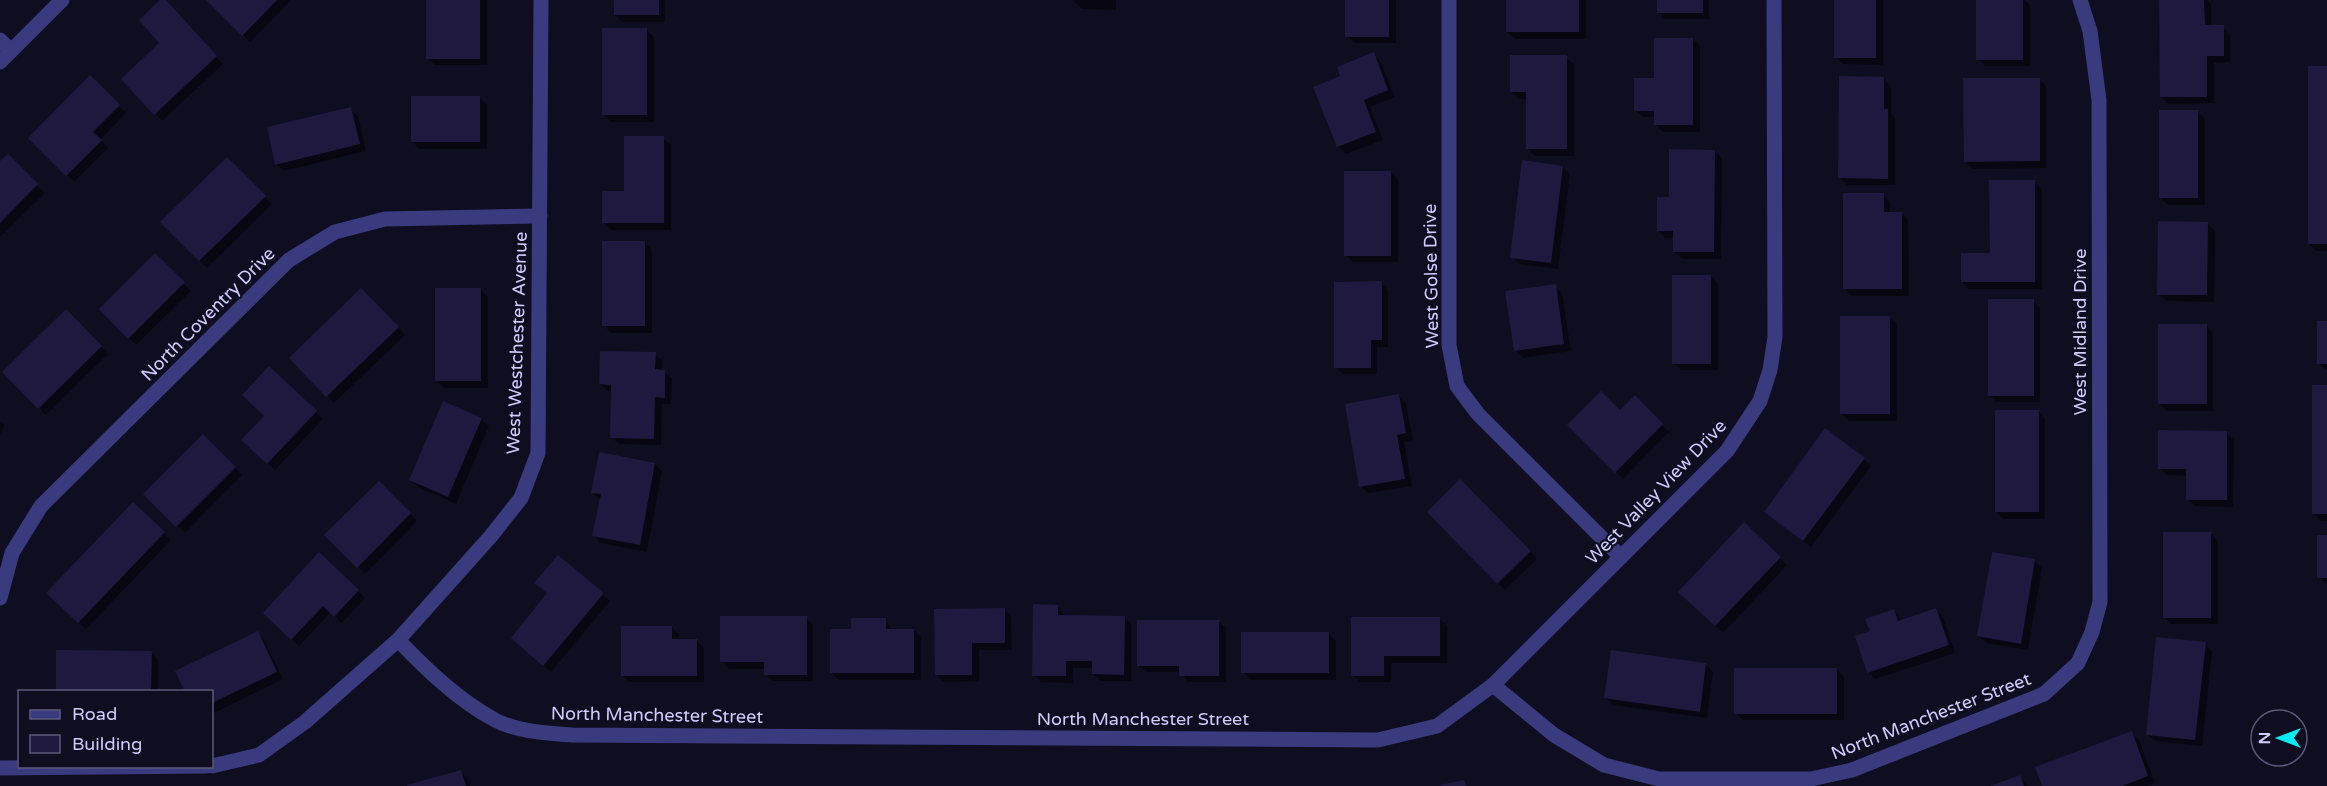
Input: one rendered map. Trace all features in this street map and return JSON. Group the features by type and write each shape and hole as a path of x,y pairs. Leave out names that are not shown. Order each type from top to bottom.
{"street":[{"path":"4,51 62,0"},
{"name":"West Westchester Avenue","path":"398,640 491,536 521,498 538,453 541,0"},
{"name":"West Golse Drive","path":"1449,0 1449,345 1456,386 1478,414 1621,557"},
{"name":"West Valley View Drive","path":"1493,685 1727,451 1760,401 1770,370 1775,337 1774,0"},
{"name":"West Midland Drive","path":"2078,663 2092,632 2100,602 2099,100 2090,32 2080,0"},
{"name":"North Coventry Drive","path":"0,598 12,553 41,506 289,260 335,232 385,219 540,216"},
{"path":"213,766 259,755 305,722 398,640"},
{"name":"North Manchester Street","path":"398,640 433,677 496,721 534,733 1378,740 1437,726 1493,685 1554,735 1604,765 1659,779 1811,779 1852,770 2044,694 2078,663"},
{"path":"0,768 18,768"}],"building":[{"path":"160,0 166,0 217,56 154,115 121,79 159,43 139,20"},
{"path":"206,0 277,0 242,36"},
{"path":"426,0 480,0 480,59 426,59"},
{"path":"614,0 659,0 659,15 614,15"},
{"path":"1345,0 1389,0 1389,37 1345,37"},
{"path":"1506,0 1579,0 1579,32 1506,32"},
{"path":"1657,0 1703,0 1703,13 1657,13"},
{"path":"1834,0 1876,0 1876,58 1834,58"},
{"path":"1976,0 2023,0 2023,60 1976,60"},
{"path":"2159,0 2204,0 2205,25 2224,25 2224,56 2207,56 2207,97 2160,97"},
{"path":"602,28 647,28 647,115 602,115"},
{"path":"1654,38 1693,38 1693,125 1654,125 1654,111 1634,111 1634,78 1654,78"},
{"path":"1374,52 1388,90 1364,100 1376,132 1337,147 1313,87 1340,76 1337,67"},
{"path":"1510,55 1567,55 1567,149 1526,149 1526,92 1510,92"},
{"path":"2308,66 2327,66 2327,244 2308,244"},
{"path":"90,75 120,105 93,132 102,140 66,176 28,138"},
{"path":"1839,76 1884,77 1884,109 1888,109 1888,179 1838,178"},
{"path":"1963,78 2040,78 2040,161 1964,162"},
{"path":"411,96 480,96 480,142 411,142"},
{"path":"351,107 360,144 275,165 267,127"},
{"path":"2159,110 2198,110 2198,198 2159,198"},
{"path":"624,136 664,136 664,223 602,223 602,191 624,191"},
{"path":"1669,149 1715,150 1714,252 1673,252 1673,231 1657,231 1657,197 1669,197"},
{"path":"8,154 38,184 0,223 0,161"},
{"path":"227,157 266,196 199,261 160,222"},
{"path":"1522,160 1563,166 1551,263 1510,258"},
{"path":"1344,171 1391,171 1391,256 1344,256"},
{"path":"1989,180 2035,180 2035,282 1961,282 1961,253 1990,253"},
{"path":"1843,193 1884,193 1884,212 1902,212 1902,289 1843,289"},
{"path":"2158,221 2208,222 2207,295 2157,295"},
{"path":"602,241 645,241 645,326 602,326"},
{"path":"155,253 185,282 128,339 99,309"},
{"path":"1672,275 1711,275 1711,364 1672,364"},
{"path":"1382,281 1382,340 1371,340 1371,368 1334,368 1334,282"},
{"path":"1556,284 1564,344 1514,351 1505,291"},
{"path":"361,288 399,327 326,397 289,358"},
{"path":"435,288 481,288 481,381 435,381"},
{"path":"1988,299 2034,299 2034,396 1988,396"},
{"path":"66,309 102,346 38,409 2,372"},
{"path":"1840,316 1890,316 1890,414 1840,414"},
{"path":"2317,321 2327,321 2327,364 2317,364"},
{"path":"2158,324 2207,324 2207,404 2158,404"},
{"path":"600,351 656,352 655,369 665,370 665,398 655,397 654,439 610,438 611,385 599,384"},
{"path":"269,366 317,411 267,464 241,440 264,416 242,395"},
{"path":"2312,385 2327,385 2327,514 2312,514"},
{"path":"1601,391 1620,410 1635,395 1663,424 1615,473 1567,425"},
{"path":"1399,394 1406,433 1397,435 1405,479 1359,487 1345,404"},
{"path":"443,401 482,418 448,497 409,480"},
{"path":"1995,410 2039,410 2039,512 1995,512"},
{"path":"1825,428 1865,458 1803,541 1764,512"},
{"path":"2158,430 2227,431 2227,500 2186,500 2186,469 2158,469"},
{"path":"203,434 236,467 176,527 143,494"},
{"path":"599,452 655,463 640,545 592,536 601,494 591,493"},
{"path":"1460,479 1531,551 1497,584 1427,512"},
{"path":"379,481 411,513 357,568 324,535"},
{"path":"133,502 165,532 78,623 46,593"},
{"path":"1744,522 1781,557 1715,626 1678,592"},
{"path":"2163,532 2211,532 2211,618 2163,618"},
{"path":"2317,535 2327,535 2327,578 2317,578"},
{"path":"319,552 359,590 334,617 323,606 291,640 263,613"},
{"path":"1992,552 2035,559 2021,644 1977,636"},
{"path":"558,555 604,593 543,666 511,638 547,593 534,583"},
{"path":"1033,604 1058,605 1058,615 1125,616 1124,675 1092,674 1092,661 1066,661 1066,676 1032,676"},
{"path":"1005,608 1005,643 972,643 972,675 935,675 934,609"},
{"path":"1936,608 1949,645 1867,673 1855,636 1870,631 1865,619 1894,609 1898,621"},
{"path":"720,616 807,616 807,675 764,675 764,662 720,662"},
{"path":"1351,617 1440,617 1440,656 1384,656 1384,676 1351,676"},
{"path":"851,618 886,618 886,629 914,629 914,673 830,673 830,629 851,629"},
{"path":"1137,620 1219,620 1219,676 1179,676 1179,666 1137,666"},
{"path":"621,626 672,626 672,639 697,639 697,676 621,676"},
{"path":"258,631 277,672 213,703 213,690 184,690 175,671"},
{"path":"1241,632 1329,632 1329,673 1241,673"},
{"path":"2156,637 2206,642 2195,740 2146,735"},
{"path":"56,650 152,651 151,690 56,690"},
{"path":"1611,650 1706,663 1700,712 1604,698"},
{"path":"1734,668 1837,668 1837,714 1734,714"},
{"path":"2132,731 2148,776 2122,786 2042,786 2035,767"},
{"path":"461,770 466,786 407,786 407,785"},
{"path":"2020,775 2024,786 1990,786"},
{"path":"1464,780 1466,786 1440,786 1440,785"}]}
